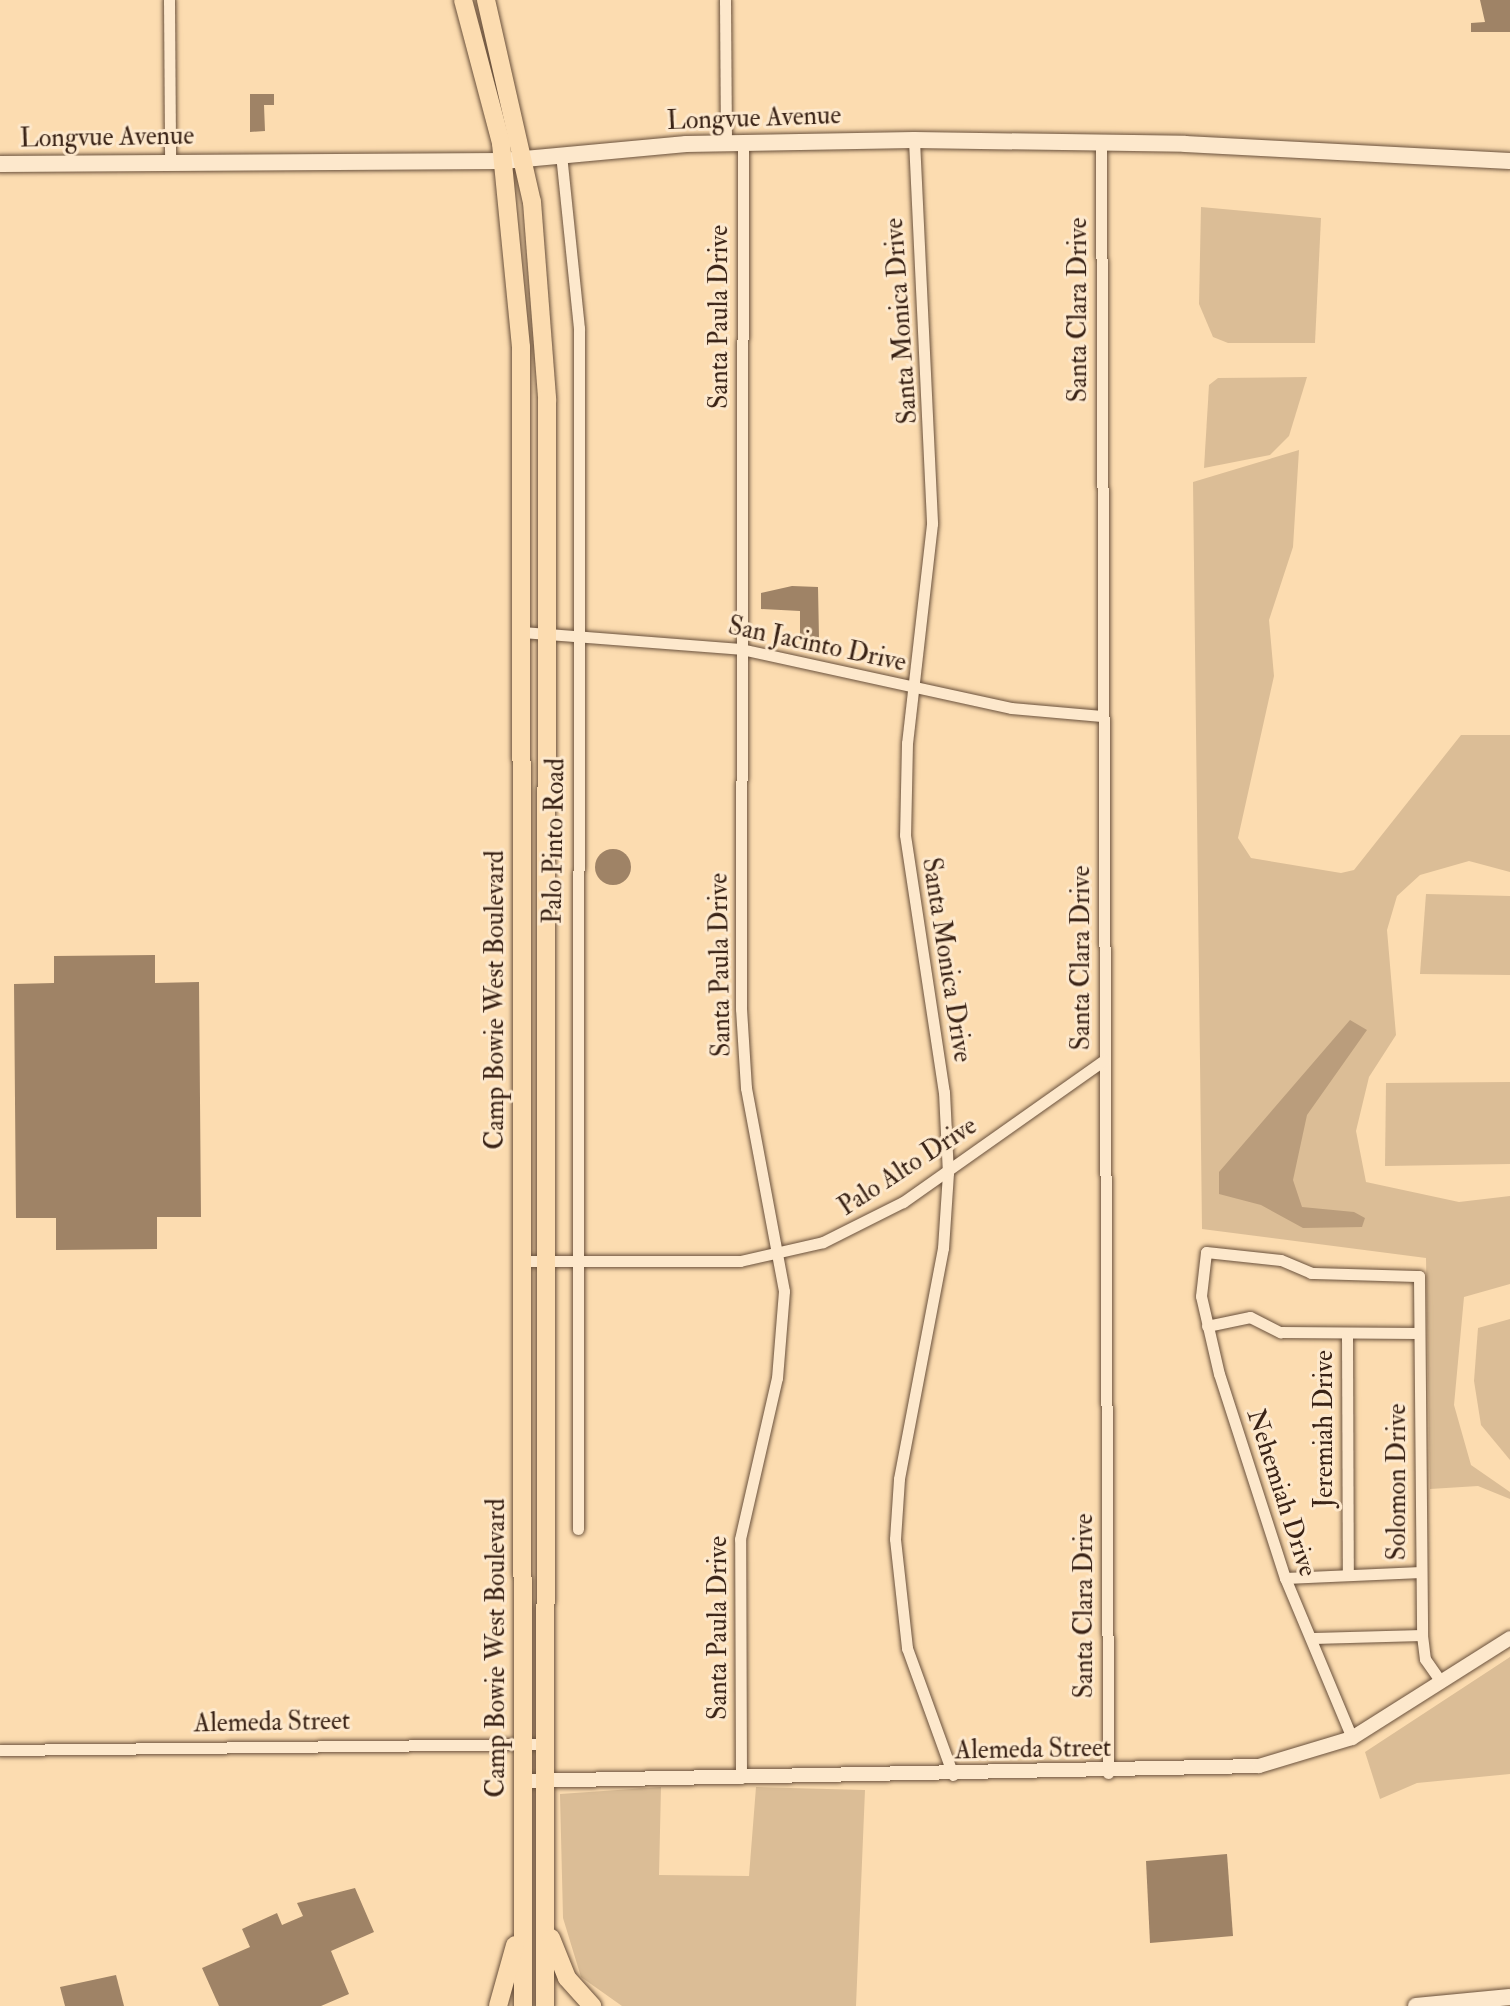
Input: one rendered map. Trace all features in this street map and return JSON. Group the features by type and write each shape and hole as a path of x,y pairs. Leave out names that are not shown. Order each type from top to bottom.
{"main road":[{"name":"Camp Bowie West Boulevard","path":"463,0 503,161 521,347 523,2006"},
{"name":"Camp Bowie West Boulevard","path":"486,0 524,159 538,247 547,399 542,951 545,2006"},
{"name":"Longvue Avenue","path":"0,164 503,161 735,142 914,140 1101,142 1510,161"},
{"path":"521,950 542,951"},
{"path":"498,2006 524,1887"},
{"path":"544,1915 560,1966 592,2006"},
{"path":"1416,2006 1510,1997"}],"street":[{"path":"169,0 170,161"},
{"name":"Santa Paula Drive","path":"725,0 735,142 743,1041 746,1088 780,1255 783,1332 740,1539 741,1778"},
{"name":"Santa Monica Drive","path":"914,140 932,440 932,524 913,687 905,835 944,1092 948,1173 943,1248 899,1479 895,1539 907,1648 953,1775"},
{"name":"Santa Clara Drive","path":"1101,142 1108,1773"},
{"name":"Palo Pinto Road","path":"561,154 579,328 582,632 578,1529"},
{"name":"San Jacinto Drive","path":"521,632 582,632 741,649 1011,708 1102,716"},
{"name":"Palo Alto Drive","path":"523,1261 780,1255 867,1224 948,1173 1104,1060"},
{"name":"Nehemiah Drive","path":"1352,1738 1313,1638 1303,1628 1285,1578 1207,1326 1201,1296 1206,1252 1281,1260 1311,1273 1419,1276"},
{"name":"Solomon Drive","path":"1419,1276 1422,1635 1425,1659 1441,1682"},
{"path":"1207,1326 1250,1317 1280,1332 1419,1333"},
{"name":"Jeremiah Drive","path":"1347,1333 1348,1573"},
{"path":"1285,1578 1421,1572"},
{"path":"1313,1638 1422,1635"},
{"name":"Alemeda Street","path":"523,1781 1108,1773 1259,1766 1352,1738 1510,1638"},
{"name":"Alemeda Street","path":"0,1750 545,1744"}],"shaded area":[{"path":"1201,207 1321,218 1315,343 1228,343 1213,337 1199,304"},
{"path":"1307,377 1289,436 1270,455 1204,468 1209,385 1218,378"},
{"path":"1299,450 1293,547 1269,620 1274,676 1238,838 1251,858 1341,873 1354,870 1461,735 1510,735 1510,872 1469,861 1420,875 1397,896 1387,930 1396,1035 1369,1077 1356,1131 1366,1182 1459,1202 1510,1196 1510,1284 1464,1297 1454,1405 1471,1465 1510,1492 1510,1499 1478,1486 1430,1489 1426,1258 1202,1229 1193,482"},
{"path":"1426,894 1510,896 1510,975 1420,974"},
{"path":"1350,1020 1367,1030 1307,1115 1293,1180 1302,1207 1354,1212 1365,1218 1362,1227 1303,1228 1261,1205 1219,1194 1219,1172"},
{"path":"1510,1082 1510,1164 1385,1166 1386,1083"},
{"path":"1510,1319 1510,1460 1481,1425 1474,1381 1478,1328"},
{"path":"1510,1657 1510,1774 1417,1783 1380,1799 1365,1752"},
{"path":"661,1787 659,1875 749,1876 756,1787 865,1790 856,2006 622,2006 581,1977 563,1918 560,1794"}],"building":[{"path":"1480,0 1510,0 1510,32 1471,32 1471,23 1485,22"},
{"path":"250,94 274,94 274,105 264,105 265,131 250,132"},
{"path":"792,586 818,587 819,638 800,638 800,611 761,609 761,593"},
{"path":"613,849 626,854 631,867 626,880 613,885 600,880 595,867 600,854"},
{"path":"155,955 155,983 199,982 201,1217 157,1217 157,1249 56,1250 56,1218 16,1218 14,984 54,983 54,956"},
{"path":"1227,1854 1233,1936 1150,1943 1146,1861"},
{"path":"355,1888 374,1932 331,1951 349,1994 321,2006 219,2006 202,1968 250,1947 242,1929 277,1913 282,1925 303,1916 297,1903"},
{"path":"116,1975 124,2006 65,2006 60,1987"}]}
